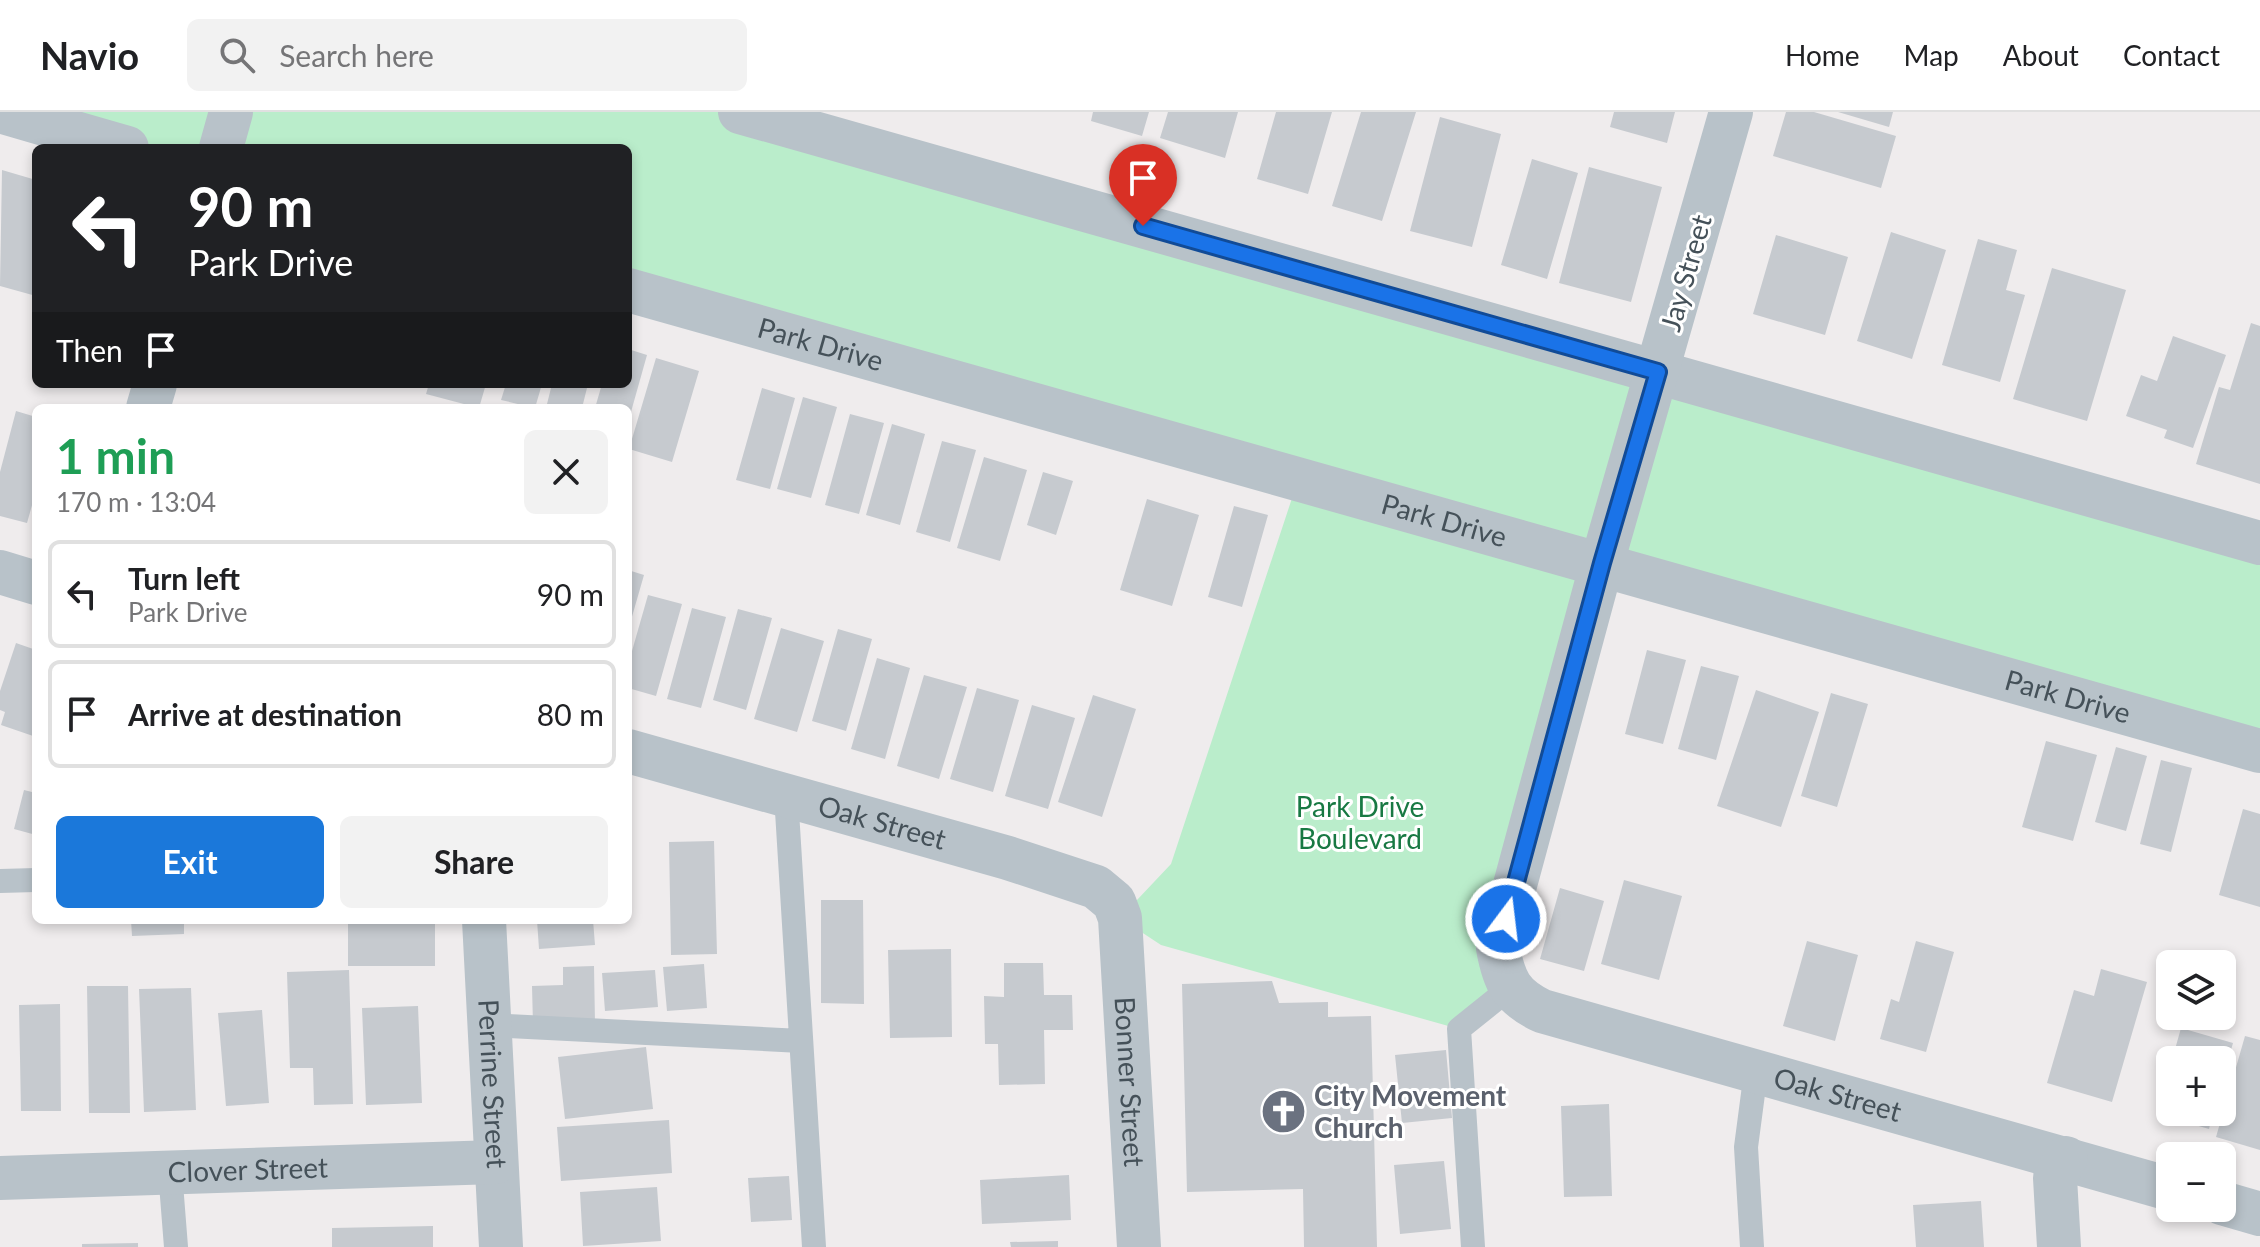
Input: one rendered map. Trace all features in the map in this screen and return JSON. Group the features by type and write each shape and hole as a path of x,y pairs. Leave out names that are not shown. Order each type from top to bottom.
{"street":[{"path":"3,112 113,144"},
{"path":"222,144 231,112"},
{"path":"740,112 2260,543"},
{"name":"Jay Street","path":"1510,988 1503,975 1498,948 1602,563 1731,112"},
{"name":"Park Drive","path":"632,291 2260,751"},
{"path":"0,572 32,582"},
{"name":"Oak Street","path":"632,752 1008,858 1096,887 1114,902 1120,918"},
{"name":"Bonner Street","path":"1120,918 1139,1247"},
{"name":"Perrine Street","path":"484,924 501,1247"},
{"name":"Oak Street","path":"1510,988 1527,1004 1542,1011 2156,1185"},
{"path":"2059,1247 2055,1178 2066,1158"},
{"name":"Clover Street","path":"0,1178 496,1162"},
{"path":"2236,1207 2260,1214"}],"lane":[{"path":"786,795 814,1247"},
{"path":"0,881 32,880"},
{"path":"1473,1247 1459,1029 1510,988"},
{"path":"489,1025 801,1041"},
{"path":"1752,1247 1746,1147 1756,1071"},
{"path":"170,1171 176,1247"}],"green space":[{"name":"Park Drive Boulevard","path":"3,112 740,112 2260,543 2260,751 1603,563 1503,975 1459,1029 1161,945 1120,918 1171,864 1298,480 632,291 632,144 113,144"}],"building":[{"path":"1093,112 1149,112 1142,136 1091,121"},
{"path":"1168,112 1238,112 1225,158 1160,138"},
{"path":"1276,112 1332,112 1308,194 1257,179"},
{"path":"1361,112 1416,112 1382,221 1332,206"},
{"path":"1614,112 1675,112 1667,143 1610,127"},
{"path":"1786,112 1814,112 1896,136 1881,188 1773,156"},
{"path":"1838,112 1893,112 1889,127"},
{"path":"1440,117 1501,134 1472,247 1410,231"},
{"path":"1532,159 1578,173 1547,279 1501,265"},
{"path":"1589,167 1662,187 1631,302 1559,283"},
{"path":"2,170 32,179 32,295 0,286"},
{"path":"1891,232 1946,250 1912,359 1857,341"},
{"path":"1776,235 1848,257 1825,335 1753,314"},
{"path":"1978,239 2017,250 2006,290 2025,295 2000,382 1942,365"},
{"path":"2052,268 2126,290 2087,421 2013,399"},
{"path":"2251,323 2260,326 2260,484 2196,464 2219,387 2230,390"},
{"path":"2173,336 2226,355 2193,448 2164,438 2167,430 2126,416 2141,375 2157,381"},
{"path":"632,350 647,355 632,408 632,404 596,404 601,388 632,388"},
{"path":"656,358 699,371 672,462 632,450 632,439"},
{"path":"428,388 485,388 480,404 464,404 426,394"},
{"path":"505,388 541,388 536,404 501,400"},
{"path":"551,388 587,388 583,404 547,404"},
{"path":"762,388 795,398 770,489 736,480"},
{"path":"803,397 837,407 811,498 777,489"},
{"path":"16,411 32,416 32,505 27,523 0,516 0,472"},
{"path":"850,414 884,423 859,514 825,505"},
{"path":"892,424 925,434 900,525 866,515"},
{"path":"942,441 976,450 950,542 916,532"},
{"path":"984,457 1027,470 1000,561 957,548"},
{"path":"1043,472 1073,481 1056,535 1027,525"},
{"path":"1147,499 1199,515 1172,606 1120,590"},
{"path":"1234,506 1268,515 1242,607 1208,597"},
{"path":"632,571 644,575 632,617"},
{"path":"648,595 682,604 656,696 632,689 632,651"},
{"path":"692,608 726,617 701,708 667,699"},
{"path":"738,609 772,618 746,710 713,700"},
{"path":"781,628 824,641 797,732 754,719"},
{"path":"838,629 872,639 846,731 812,721"},
{"path":"16,643 32,649 32,736 1,725 5,712 0,710 0,691"},
{"path":"1647,650 1686,660 1663,744 1625,734"},
{"path":"877,658 910,668 885,759 851,749"},
{"path":"1701,666 1739,676 1716,760 1678,749"},
{"path":"924,675 967,687 939,779 897,766"},
{"path":"977,688 1019,700 993,792 950,779"},
{"path":"1756,690 1819,712 1781,827 1717,806"},
{"path":"1831,693 1868,704 1837,807 1801,796"},
{"path":"1093,695 1136,709 1102,817 1058,802"},
{"path":"1032,705 1075,718 1048,809 1005,796"},
{"path":"2046,741 2097,755 2073,841 2022,827"},
{"path":"2116,747 2147,756 2126,831 2095,822"},
{"path":"2161,760 2192,768 2171,852 2140,844"},
{"path":"24,790 32,792 32,834 14,829"},
{"path":"2243,809 2260,814 2260,907 2219,895"},
{"path":"714,841 717,954 671,955 669,842"},
{"path":"1624,880 1682,896 1659,980 1601,964"},
{"path":"1560,888 1604,901 1584,971 1540,959"},
{"path":"821,900 863,900 864,1004 821,1003"},
{"path":"131,924 184,924 184,934 132,936"},
{"path":"348,924 435,924 435,966 348,966"},
{"path":"537,924 593,924 595,945 539,949"},
{"path":"1807,941 1858,955 1835,1041 1783,1026"},
{"path":"1916,941 1954,952 1926,1052 1880,1039 1891,999 1899,1002"},
{"path":"951,949 952,1037 890,1038 888,950"},
{"path":"1004,963 1043,963 1044,995 1072,995 1073,1030 1044,1030 1045,1084 999,1085 998,1044 985,1044 984,996 1004,997"},
{"path":"704,964 707,1008 667,1011 663,967"},
{"path":"594,966 595,1023 533,1024 532,986 563,985 563,967"},
{"path":"2101,969 2147,982 2112,1102 2047,1083 2074,990 2094,996"},
{"path":"349,970 353,1104 314,1105 313,1068 290,1068 287,972"},
{"path":"655,970 658,1007 605,1011 602,973"},
{"path":"1272,981 1279,1003 1328,1002 1328,1017 1371,1016 1377,1247 1304,1247 1303,1189 1187,1192 1182,984"},
{"path":"87,986 128,986 130,1113 89,1113"},
{"path":"191,988 196,1110 144,1112 139,989"},
{"path":"60,1004 61,1111 21,1111 19,1005"},
{"path":"418,1006 422,1103 366,1105 362,1008"},
{"path":"262,1010 269,1103 226,1106 218,1013"},
{"path":"2180,1030 2233,1043 2232,1046 2176,1046"},
{"path":"2245,1036 2260,1040 2260,1150 2216,1137 2219,1126 2236,1126 2236,1067"},
{"path":"646,1047 653,1109 565,1119 558,1057"},
{"path":"1446,1050 1452,1118 1402,1123 1395,1055"},
{"path":"1609,1104 1612,1196 1564,1197 1561,1106"},
{"path":"669,1120 672,1173 561,1181 557,1127"},
{"path":"1444,1161 1451,1229 1400,1234 1394,1165"},
{"path":"1069,1175 1071,1220 982,1224 980,1180"},
{"path":"789,1176 792,1220 751,1222 748,1178"},
{"path":"657,1187 661,1241 583,1246 580,1192"},
{"path":"1981,1201 1984,1247 1916,1247 1913,1205"},
{"path":"433,1226 433,1247 332,1247 332,1228"},
{"path":"1058,1241 1058,1247 1011,1247 1010,1242"},
{"path":"138,1243 138,1247 82,1247 82,1244"}],"place":[{"name":"City Movement Church","path":"1283,1112"}],"route":[{"path":"1143,226 1658,372 1602,563 1506,919"}]}
